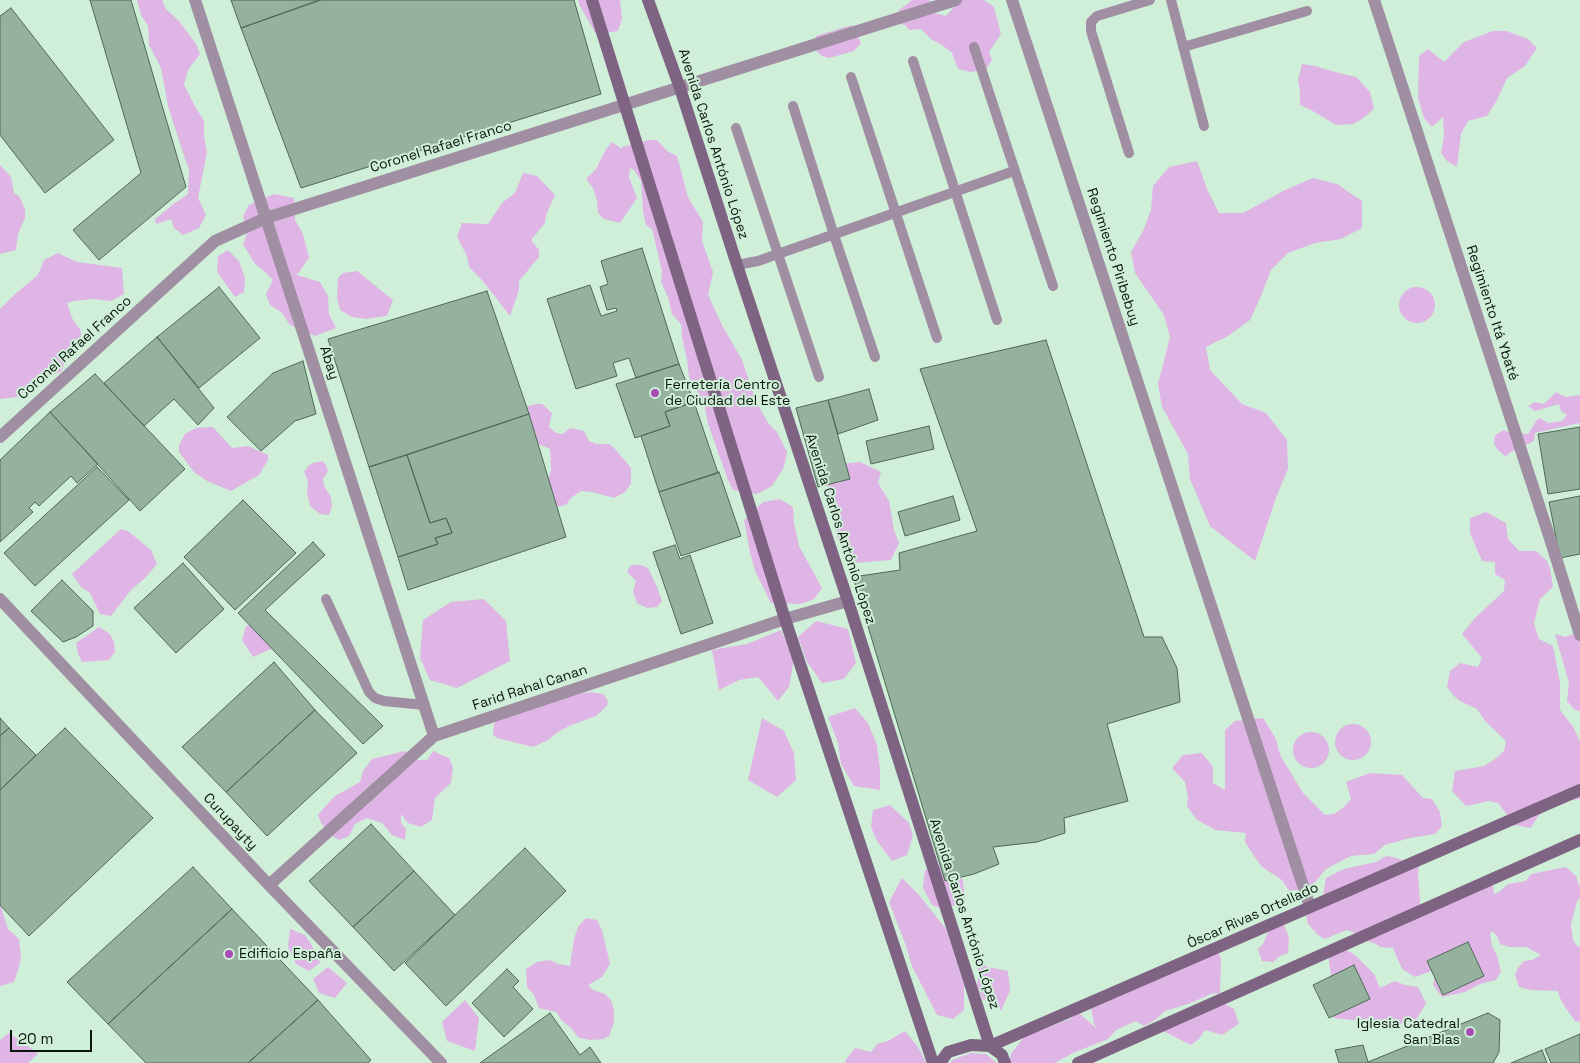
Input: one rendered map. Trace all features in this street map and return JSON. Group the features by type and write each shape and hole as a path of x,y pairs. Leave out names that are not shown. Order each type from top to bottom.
{"main road":[{"path":"592,0 626,104 785,619 933,1063"},
{"name":"Avenida Carlos António López","path":"648,0 680,88 848,601 990,1046 1002,1055 1005,1063"},
{"name":"Óscar Rivas Ortellado","path":"940,1063 948,1052 971,1045 990,1046 1580,790"},
{"path":"1078,1063 1580,840"}],"street":[{"name":"Abay","path":"195,0 434,736"},
{"name":"Coronel Rafael Franco","path":"0,437 215,241 266,218 956,0"},
{"name":"Regimiento Piribebuy","path":"1012,0 1310,907"},
{"name":"Regimiento Itá Ybaté","path":"1374,0 1550,538 1580,636"},
{"name":"Curupayty","path":"0,599 269,885 441,1063"},
{"name":"Farid Rahal Canan","path":"269,885 434,736 785,619 848,601"}],"lane":[{"path":"1130,154 1091,31 1092,22 1097,16 1150,0"},
{"path":"1171,0 1204,126"},
{"path":"1183,47 1307,11"},
{"path":"974,47 1053,286"},
{"path":"913,61 997,320"},
{"path":"851,77 937,338"},
{"path":"793,106 875,357"},
{"path":"736,128 818,377"},
{"path":"737,266 758,261 834,235 1014,171"},
{"path":"326,599 369,692 375,698 384,701 424,706"}],"shaded area":[{"path":"137,0 162,0 166,9 179,21 196,44 200,54 188,70 184,85 204,121 204,137 207,152 198,198 206,215 199,228 183,235 174,228 171,219 156,224 155,219 188,194 189,169 168,106 161,68 149,45 148,26 141,15"},
{"path":"578,0 620,0 622,19 618,31 596,34"},
{"path":"912,0 929,0 932,2 934,13 946,16 955,6 954,0 984,0 994,7 1001,34 989,52 992,60 986,69 971,72 958,69 952,53 942,45 931,39 921,29 909,30 905,25 901,24 898,11"},
{"path":"852,25 861,43 854,51 829,58 822,56 814,49 816,36"},
{"path":"1493,31 1506,31 1528,39 1537,48 1525,66 1507,78 1487,116 1468,121 1461,134 1457,167 1447,161 1441,153 1444,136 1443,117 1432,127 1424,118 1418,98 1419,56 1428,49 1444,62 1464,42"},
{"path":"1302,64 1356,77 1370,92 1374,109 1353,124 1336,125 1300,105 1298,80"},
{"path":"649,140 657,140 667,151 677,156 688,197 703,222 702,241 713,272 708,295 742,360 756,401 768,423 777,432 787,452 784,467 772,486 757,494 733,490 708,424 704,403 689,377 681,324 672,314 668,297 661,282 662,271 652,229 646,225 641,181 634,170 630,168 629,177 637,198 620,223 604,219 598,213 593,188 586,179 596,169 606,149 612,142 622,149 622,147"},
{"path":"1197,161 1207,189 1219,213 1243,213 1285,190 1313,178 1337,184 1362,201 1362,228 1341,239 1315,243 1288,253 1271,270 1250,320 1228,336 1206,347 1210,370 1242,404 1266,413 1287,440 1288,469 1277,495 1255,561 1210,526 1190,479 1188,454 1162,407 1158,384 1170,337 1164,315 1135,273 1131,252 1143,231 1151,210 1153,186 1169,167"},
{"path":"0,165 11,177 14,193 19,196 25,209 25,218 18,234 16,250 0,254"},
{"path":"523,173 537,176 555,195 546,215 545,223 531,240 539,250 539,257 519,281 519,290 510,316 482,280 469,267 467,256 457,237 462,223 488,224 502,203 515,193"},
{"path":"274,194 294,198 295,220 303,234 309,258 297,275 320,282 328,296 329,314 336,328 315,336 290,325 281,312 270,305 266,294 273,280 255,264 243,244 247,234 243,216 249,205"},
{"path":"228,250 239,261 245,278 244,292 235,297 217,272 218,256"},
{"path":"58,253 77,262 122,268 124,294 111,301 94,299 67,303 72,318 81,331 81,343 66,360 61,372 44,378 32,379 25,391 17,397 0,399 0,309 38,275 44,260"},
{"path":"357,271 393,300 387,316 366,319 352,317 340,310 337,298 338,278 343,273"},
{"path":"1417,287 1424,288 1430,292 1434,298 1434,312 1430,318 1424,322 1417,323 1410,322 1404,318 1400,312 1399,305 1400,298 1404,292 1410,288"},
{"path":"1556,392 1566,397 1580,395 1580,423 1535,433 1534,441 1509,453 1506,457 1498,450 1494,444 1495,435 1504,430 1510,433 1528,434 1540,418 1548,423 1562,421 1567,415 1561,411 1559,404 1535,411 1528,406 1535,402 1544,404"},
{"path":"542,404 552,413 549,427 556,433 563,434 570,428 584,431 589,441 596,444 610,444 631,468 631,484 625,492 614,498 581,491 571,498 566,505 552,508 546,487 551,470 550,449 538,444 523,428 521,408"},
{"path":"213,427 232,448 248,446 268,455 268,460 259,475 231,491 207,481 194,472 179,452 179,445 185,434 196,428"},
{"path":"323,461 328,471 323,479 324,486 331,497 332,507 329,515 320,514 310,506 307,493 308,481 304,472 313,463"},
{"path":"860,462 881,472 878,483 889,501 894,530 899,543 891,560 854,563 845,560 838,540 828,497 827,479 839,464"},
{"path":"780,499 793,507 799,546 822,588 814,599 801,604 771,603 755,571 750,552 744,520 763,502"},
{"path":"1486,512 1506,523 1508,539 1519,551 1536,551 1547,561 1550,568 1553,587 1540,599 1534,623 1539,639 1553,646 1560,683 1560,710 1574,728 1580,742 1580,799 1558,801 1538,816 1531,828 1515,825 1498,803 1489,801 1466,806 1452,791 1455,771 1484,766 1504,751 1506,741 1486,722 1477,709 1460,701 1447,687 1450,671 1460,663 1478,667 1482,658 1462,634 1475,618 1504,591 1505,580 1495,574 1495,562 1482,561 1470,533 1470,518"},
{"path":"121,529 128,531 151,550 157,564 131,590 111,616 100,614 90,593 81,587 72,574"},
{"path":"631,565 641,565 648,568 662,601 657,607 647,608 637,603 633,592 636,581 627,572"},
{"path":"484,599 506,621 510,661 457,688 430,680 420,658 423,620 451,602"},
{"path":"816,621 848,629 856,663 844,679 822,683 807,662 798,637"},
{"path":"265,623 280,645 253,657 242,640 246,626"},
{"path":"99,627 110,634 114,642 115,652 109,660 82,662 76,643"},
{"path":"781,630 794,659 789,687 778,701 758,677 739,680 719,690 712,650 747,644"},
{"path":"1580,632 1580,711 1575,710 1567,701 1569,683 1555,634 1565,637"},
{"path":"591,692 603,694 608,701 607,706 596,716 569,726 548,740 533,747 497,738 493,735 494,724 498,719 578,694"},
{"path":"855,708 868,723 877,745 880,790 854,786 841,764 838,743 828,717"},
{"path":"762,718 784,731 794,753 796,780 777,797 748,780"},
{"path":"1263,718 1276,739 1280,755 1303,793 1325,815 1334,814 1351,799 1346,782 1370,773 1402,775 1423,798 1432,799 1440,812 1442,826 1435,834 1385,845 1374,854 1351,856 1326,869 1310,888 1289,891 1282,880 1262,867 1245,842 1246,833 1215,830 1196,819 1187,806 1188,798 1185,782 1172,768 1183,755 1202,753 1213,767 1213,783 1225,790 1225,730 1235,721"},
{"path":"1353,724 1366,729 1371,742 1366,755 1353,760 1340,755 1335,742 1340,729"},
{"path":"1311,732 1324,737 1329,750 1324,763 1311,768 1298,763 1293,750 1298,737"},
{"path":"405,751 418,760 427,760 433,751 449,758 453,768 451,783 435,798 432,820 421,827 408,823 401,814 401,823 406,829 405,840 392,835 382,823 367,818 355,824 349,836 339,840 332,836 321,823 318,815 323,809 335,796 360,782 363,771 372,759"},
{"path":"890,805 909,823 913,835 907,855 892,861 877,841 871,827 873,810"},
{"path":"1386,856 1419,866 1419,913 1492,881 1494,894 1508,884 1526,881 1531,874 1566,867 1576,876 1580,888 1580,898 1577,901 1571,925 1573,940 1580,947 1580,1022 1575,1021 1565,1007 1558,991 1531,990 1519,987 1515,975 1518,968 1524,961 1532,960 1541,955 1526,947 1509,947 1500,944 1497,936 1492,931 1490,934 1492,946 1501,972 1496,980 1480,984 1465,992 1442,997 1433,985 1437,969 1415,977 1402,969 1393,948 1380,947 1374,943 1359,939 1358,934 1347,930 1324,939 1317,934 1308,924 1306,915 1323,896 1326,878 1344,869 1376,862"},
{"path":"942,864 963,880 965,899 946,910 932,905 923,888 925,870"},
{"path":"902,878 919,895 946,929 964,985 964,1010 953,1019 937,1015 912,966 889,902"},
{"path":"0,904 8,929 19,939 21,956 14,982 0,986"},
{"path":"586,918 597,920 602,930 610,964 602,977 588,985 593,990 605,994 611,1000 614,1010 614,1022 609,1036 604,1039 591,1040 579,1038 556,1012 539,1008 534,995 527,987 526,969 537,962 550,960 558,964 570,966 574,939 578,927"},
{"path":"1271,925 1284,925 1289,937 1288,953 1280,956 1273,962 1262,961 1258,949 1263,944"},
{"path":"290,929 305,935 316,952 320,963 309,971 296,964 288,947"},
{"path":"1216,944 1221,959 1220,993 1211,994 1165,1011 1155,1020 1144,1026 1136,1021 1116,1030 1108,1039 1073,1053 1055,1063 1009,1063 1011,1054 1024,1037 1070,1019 1079,1013 1097,1029 1094,1024 1091,1008"},
{"path":"1341,947 1355,955 1374,974 1380,988 1395,981 1418,987 1426,1003 1416,1020 1387,1027 1379,1023 1334,1018 1329,992 1331,973 1329,953"},
{"path":"975,959 987,967 1008,971 1010,991 1001,1011 994,998 983,1000 977,986 979,974"},
{"path":"328,967 347,983 335,998 319,993 313,979"},
{"path":"465,1000 479,1018 475,1051 447,1041 442,1022"},
{"path":"1220,1001 1234,1009 1239,1024 1222,1035 1205,1030 1199,1039 1191,1045 1157,1028"},
{"path":"905,1031 918,1047 926,1063 846,1063 845,1061 855,1048 871,1052 877,1044 888,1041"},
{"path":"9,1033 38,1054 28,1063 0,1063 0,1040"},
{"path":"971,1053 986,1054 997,1063 950,1063 952,1060"}],"building":[{"path":"90,0 131,0 186,187 99,260 73,230 141,173"},
{"path":"231,0 319,0 241,28"},
{"path":"321,0 574,0 601,94 301,188 241,28"},
{"path":"11,8 114,140 45,193 0,135 0,16"},
{"path":"642,248 679,364 636,378 629,358 613,363 617,376 576,389 547,299 590,285 601,316 617,311 616,308 607,310 600,287 608,284 601,261"},
{"path":"219,287 260,338 199,388 157,337"},
{"path":"487,291 529,414 369,467 328,339"},
{"path":"157,337 214,408 198,425 174,399 144,426 104,383"},
{"path":"1046,340 1144,637 1162,637 1177,668 1180,702 1107,724 1128,801 1064,818 1065,833 1037,842 993,847 999,864 974,874 945,881 853,577 900,570 899,553 977,531 920,369"},
{"path":"303,361 316,414 295,421 261,451 227,417 273,373"},
{"name":"Ferretería Centro de Ciudad del Este","path":"679,364 694,402 665,412 670,426 635,438 616,384"},
{"path":"95,374 185,469 140,511 50,412"},
{"path":"869,389 878,420 838,434 828,400"},
{"path":"828,400 850,479 818,487 796,408"},
{"path":"694,402 718,473 659,492 641,436 670,426 665,412"},
{"path":"50,412 98,464 77,483 71,476 39,506 35,502 29,508 33,512 0,542 0,460"},
{"path":"529,414 566,537 408,590 398,557 438,544 435,538 452,533 446,518 430,523 407,455"},
{"path":"929,426 934,449 871,464 866,441"},
{"path":"1580,427 1580,489 1548,494 1538,434"},
{"path":"407,455 430,523 446,518 452,533 435,538 438,544 398,557 369,467"},
{"path":"97,467 129,500 35,586 4,553"},
{"path":"719,472 741,536 681,556 659,492"},
{"path":"953,496 960,520 905,536 898,512"},
{"path":"1580,496 1580,554 1560,558 1549,502"},
{"path":"243,500 296,553 235,610 184,557"},
{"path":"313,542 325,555 265,610 383,726 363,744 238,613"},
{"path":"675,545 680,559 690,555 713,623 681,634 653,552"},
{"path":"183,563 224,609 176,653 134,608"},
{"path":"62,580 93,611 93,626 76,637 63,642 31,611"},
{"path":"274,662 315,710 226,792 182,747"},
{"path":"315,710 357,753 267,836 226,792"},
{"path":"0,718 9,728 0,736"},
{"path":"9,728 36,755 0,790 0,736"},
{"path":"65,728 153,818 29,936 0,905 0,790"},
{"path":"371,824 414,871 353,927 309,881"},
{"path":"525,848 566,891 446,1006 405,963"},
{"path":"193,867 232,909 108,1024 67,982"},
{"path":"414,871 455,915 394,971 353,927"},
{"name":"Edificio España","path":"232,909 318,1000 248,1063 146,1063 108,1024"},
{"path":"1468,942 1484,976 1443,995 1427,961"},
{"path":"1354,965 1370,999 1329,1018 1313,985"},
{"path":"507,969 519,981 513,987 533,1009 504,1037 472,1003"},
{"path":"318,1000 371,1060 368,1063 248,1063"},
{"path":"550,1013 580,1055 590,1047 601,1063 480,1063"},
{"name":"Iglesia Catedral San Blas","path":"1488,1013 1500,1020 1499,1052 1493,1063 1339,1063 1335,1050 1363,1045 1368,1062"},
{"path":"1580,1034 1580,1063 1551,1063 1545,1049"},
{"path":"1542,1050 1547,1063 1511,1063"}],"place":[{"name":"Ferretería Centro de Ciudad del Este","path":"655,393"},
{"name":"Edificio España","path":"229,954"},
{"name":"Iglesia Catedral San Blas","path":"1470,1032"}]}
